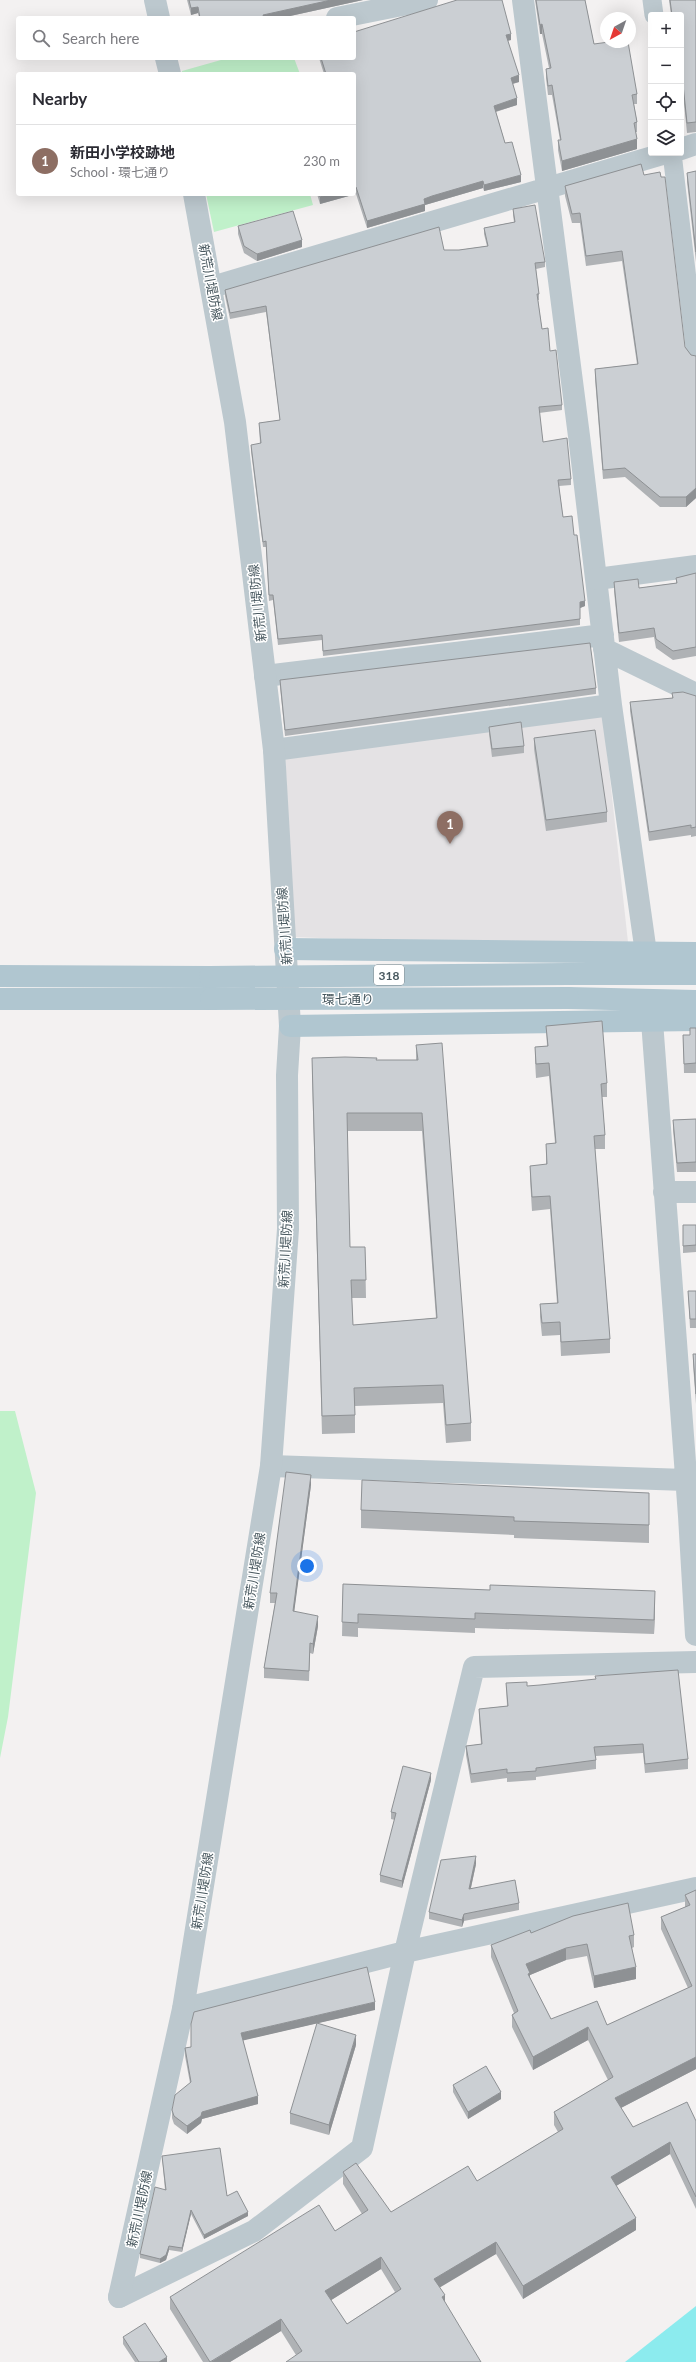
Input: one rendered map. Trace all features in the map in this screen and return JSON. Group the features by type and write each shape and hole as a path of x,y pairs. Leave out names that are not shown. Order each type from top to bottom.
{"main road":[{"path":"285,949 696,953"},
{"name":"環七通り","path":"0,976 200,977 696,974"},
{"name":"環七通り","path":"0,999 568,998 696,1000"},
{"path":"290,1026 696,1020"}],"street":[{"path":"155,0 158,16"},
{"path":"347,16 427,0"},
{"path":"522,0 597,579 611,705 646,952"},
{"path":"652,0 654,12"},
{"path":"684,148 696,144"},
{"path":"212,287 656,156"},
{"path":"672,156 696,355"},
{"name":"新荒川堤防線","path":"194,196 212,287 242,468 274,750 290,1026 287,1075 288,1229 271,1466 182,2009 119,2297 254,2231 362,2148 405,1952"},
{"path":"597,579 696,566"},
{"path":"265,676 604,642 696,694"},
{"path":"274,750 611,705"},
{"path":"652,1021 686,1480 693,1516 696,1634"},
{"path":"664,1192 696,1192"},
{"path":"271,1466 686,1480"},
{"path":"405,1952 474,1667 696,1662"},
{"path":"182,2009 405,1952 696,1888"}],"shaded area":[{"path":"603,715 628,942 621,949 294,937 285,752"}],"green space":[{"path":"221,60 295,60 299,72 182,72"},
{"path":"206,196 311,196 313,205 214,232"},
{"path":"0,1411 15,1411 36,1493 8,1717 0,1758"}],"water":[{"path":"696,2306 696,2362 625,2362"}],"building":[{"path":"189,0 331,0 263,16 200,16 198,7 191,8"},
{"path":"457,0 502,0 511,34 506,35 519,75 511,78 517,98 494,106 505,143 512,142 521,175 484,185 483,181 432,196 424,199 425,204 367,221 356,187 356,72 325,72 322,60 356,60 356,31"},
{"path":"536,0 585,0 594,44 600,43 600,48 629,48 637,94 632,95 637,122 634,123 637,139 562,161 558,140 561,140 552,85 548,86 546,69 551,68 542,24 540,25"},
{"path":"670,0 696,0 696,122 687,123 684,94 684,12 672,12"},
{"path":"641,164 644,175 660,172 661,177 665,177 685,347 691,355 696,356 696,488 686,497 660,497 625,468 603,470 595,369 638,364 622,251 586,256 580,213 572,214 565,186"},
{"path":"696,171 696,252 687,173"},
{"path":"535,205 545,262 535,263 539,294 537,294 542,329 548,328 550,351 556,350 562,405 539,407 543,442 567,438 571,479 558,480 563,517 572,516 574,535 577,535 585,601 580,602 580,619 323,651 322,635 278,639 273,595 269,595 266,541 263,542 251,445 261,443 259,423 280,420 266,306 230,313 225,290 439,227 444,250 459,250 488,246 484,228 515,222 513,209"},
{"path":"293,211 302,240 257,254 244,246 238,226"},
{"path":"696,573 696,647 673,651 656,639 654,628 619,633 614,582 638,579 639,588 677,583 676,578"},
{"path":"590,643 596,688 285,730 280,680"},
{"path":"683,692 696,696 696,827 691,828 691,825 649,832 630,702 673,698 672,693"},
{"path":"521,722 524,746 492,749 489,727"},
{"path":"595,730 607,812 546,820 534,738"},
{"path":"602,1021 607,1083 601,1084 605,1135 594,1136 610,1339 561,1342 560,1322 542,1323 540,1304 558,1303 550,1196 532,1197 530,1166 547,1164 546,1144 556,1143 549,1063 536,1064 535,1047 548,1046 546,1026"},
{"path":"690,1028 696,1028 696,1063 684,1064 683,1035 690,1035"},
{"path":"442,1043 471,1423 446,1425 443,1385 354,1388 355,1415 322,1416 312,1058 345,1057 377,1058 376,1060 418,1060 416,1045","holes":["347,1113 422,1113 437,1318 353,1325 351,1280 366,1280 365,1247 350,1247"]},
{"path":"696,1119 696,1162 677,1163 673,1120"},
{"path":"683,1225 696,1225 696,1245 683,1246"},
{"path":"688,1291 696,1291 696,1319 690,1319"},
{"path":"693,1354 696,1354 696,1394"},
{"path":"286,1472 311,1475 293,1611 318,1616 313,1644 310,1643 309,1671 264,1668 277,1593 270,1593"},
{"path":"362,1480 649,1493 649,1525 514,1521 514,1517 361,1510"},
{"path":"343,1584 490,1590 490,1585 655,1591 654,1620 475,1613 475,1619 358,1614 358,1623 342,1622"},
{"path":"678,1670 688,1759 645,1764 643,1744 594,1747 596,1760 536,1768 536,1771 507,1773 507,1769 471,1774 466,1746 482,1744 479,1709 508,1706 506,1683 527,1682 527,1686 596,1679 595,1676"},
{"path":"403,1766 431,1773 402,1881 380,1875 396,1813 391,1812"},
{"path":"476,1856 469,1889 515,1880 519,1903 464,1914 462,1920 429,1912 441,1860"},
{"path":"696,1890 696,2057 615,2098 633,2127 687,2102 696,2121 696,2197 670,2142 611,2177 636,2218 523,2286 496,2242 434,2279 445,2295 442,2297 481,2362 286,2362 302,2351 281,2319 210,2362 170,2297 319,2205 335,2231 368,2210 343,2172 356,2163 391,2212 468,2166 477,2181 563,2129 554,2112 613,2077 588,2027 533,2057 512,2015 518,2011 491,1945 530,1930 531,1933 573,1916 628,1903 634,1935 629,1936 636,1967 594,1976 587,1944 566,1948 526,1964 530,1973 528,1974 551,2019 597,2001 607,2025 692,1986 661,1917 690,1905 685,1895","holes":["381,2257 401,2289 347,2324 325,2291"]},
{"path":"367,1967 375,2002 241,2033 258,2096 202,2112 201,2116 187,2126 174,2116 172,2110 175,2095 191,2082 185,2048 191,2047 191,2024 194,2012"},
{"path":"317,2023 356,2035 329,2125 290,2113"},
{"path":"486,2066 501,2092 468,2112 453,2085"},
{"path":"220,2148 227,2196 237,2191 248,2212 204,2235 191,2210 182,2248 169,2246 166,2255 160,2259 140,2254 155,2187 166,2190 162,2156"},
{"path":"145,2323 167,2357 159,2362 139,2362 123,2337"}],"place":[{"name":"新田小学校跡地","path":"450,844"}]}
